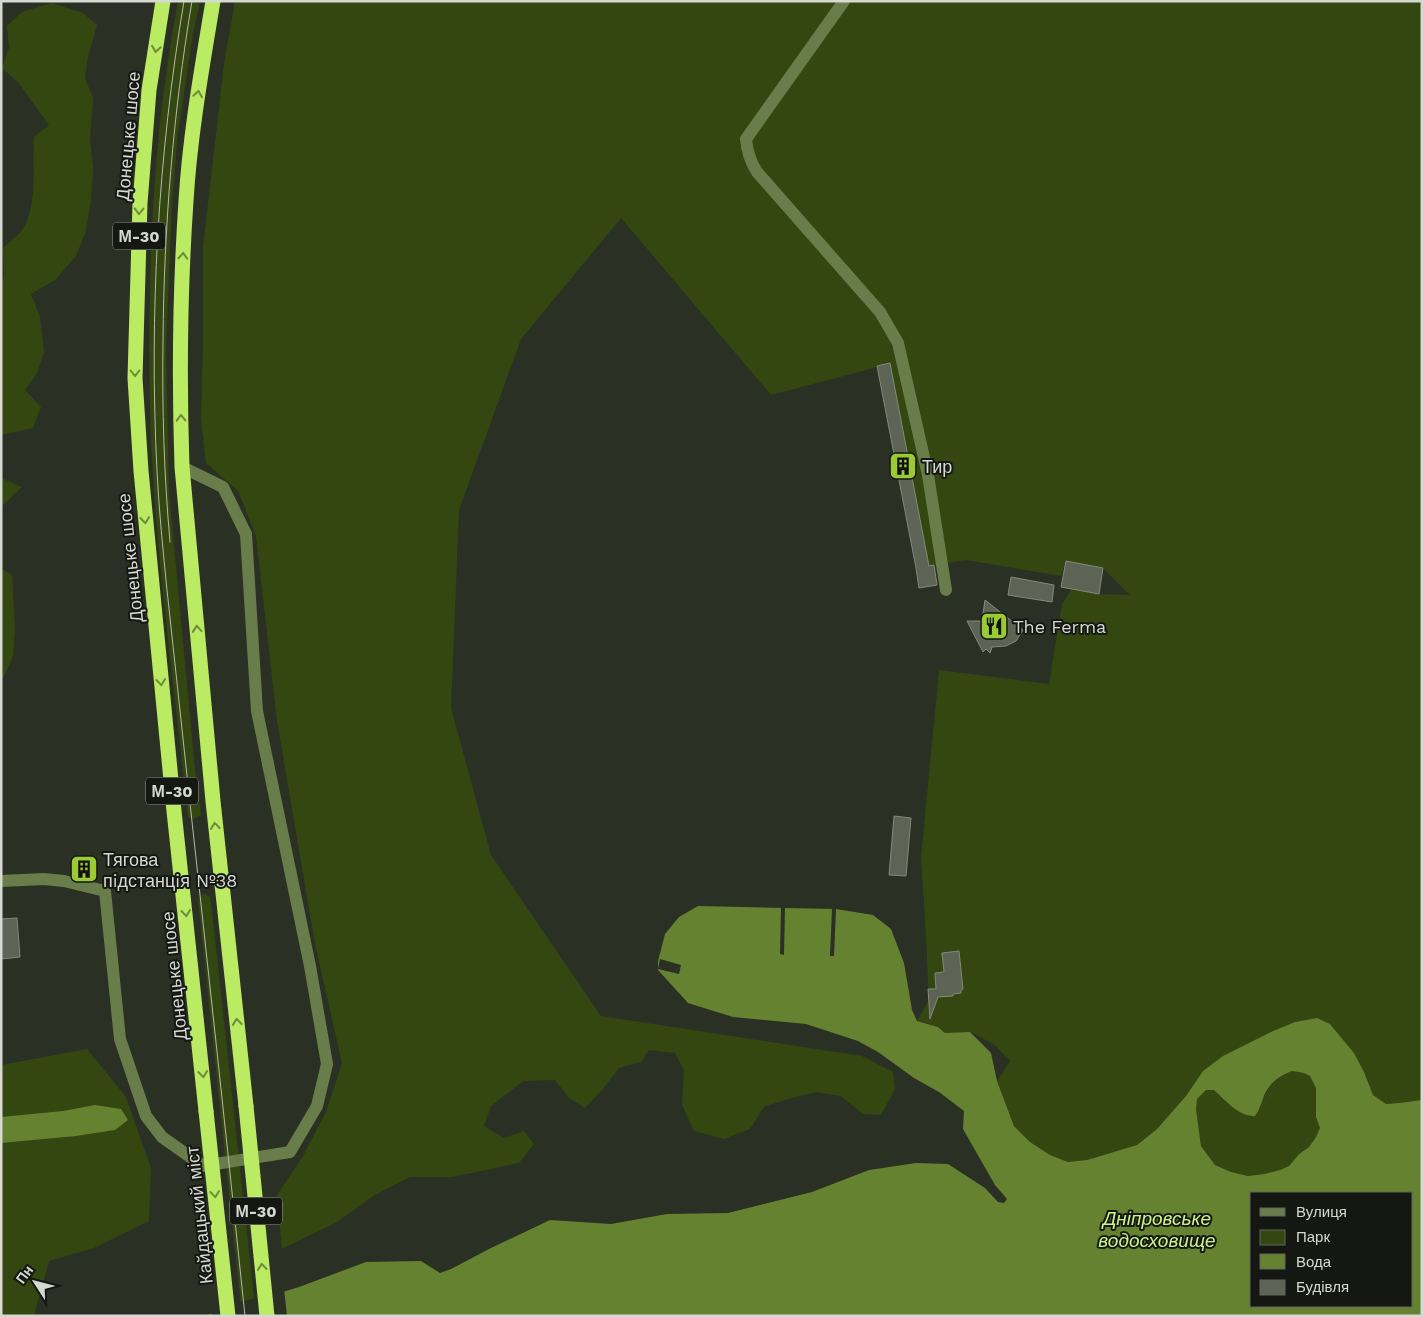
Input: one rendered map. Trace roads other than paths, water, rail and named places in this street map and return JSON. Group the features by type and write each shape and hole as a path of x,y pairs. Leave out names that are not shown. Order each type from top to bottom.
{"highway":[{"name":"Донецьке шосе","path":"164,1 149,90 140,203 135,378 142,491 206,1111"},
{"name":"М-30","path":"213,1 196,104 186,200 181,284 182,467 212,801 267,1316"},
{"name":"Кайдацький міст","path":"206,1111 228,1316"}],"lane":[{"path":"844,1 746,139 748,153 757,172 880,312 898,342 928,475 946,590"},
{"path":"1,881 44,879 64,881 104,891 120,1038 146,1116 162,1138 203,1166 290,1152 318,1106 327,1064 310,966 257,711 246,534 222,487 182,467"}],"water":[{"name":"Дніпровське водосховище","path":"698,906 836,909 873,915 891,929 904,963 912,1010 917,1021 938,1027 945,1033 970,1032 991,1053 997,1081 1014,1126 1030,1142 1050,1155 1068,1162 1087,1160 1137,1145 1157,1129 1186,1096 1203,1071 1223,1056 1295,1022 1317,1018 1330,1024 1354,1053 1373,1095 1386,1104 1422,1100 1422,1316 204,1316 299,1287 366,1262 421,1261 440,1273 550,1220 611,1224 667,1214 728,1213 812,1192 869,1170 916,1163 948,1164 985,1188 998,1202 1004,1203 1007,1199 995,1185 963,1129 964,1111 939,1092 858,1041 806,1024 733,1017 688,1003 658,970 658,961 665,934 679,917","holes":["1292,1071 1310,1076 1316,1088 1316,1117 1320,1128 1309,1147 1299,1154 1289,1166 1264,1174 1248,1176 1231,1172 1215,1165 1201,1146 1196,1109 1197,1099 1206,1090 1214,1090 1238,1111 1249,1116 1255,1116 1265,1093 1272,1084"]},
{"path":"95,1105 121,1109 128,1120 115,1130 76,1136 1,1143 1,1117 63,1111"}],"tram line":[{"path":"184,1 168,118 158,235 154,353 157,471 167,590 245,1316"},
{"path":"170,542 163,416 165,256 175,128 192,1"}],"place":[{"name":"Тир","path":"903,466"},
{"name":"The Ferma","path":"994,626"},
{"name":"Тягова пiдстанцiя №38","path":"84,869"}]}
